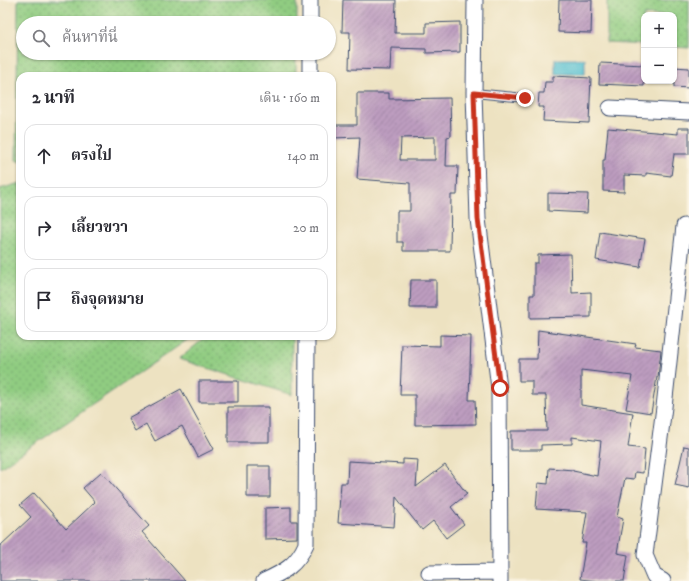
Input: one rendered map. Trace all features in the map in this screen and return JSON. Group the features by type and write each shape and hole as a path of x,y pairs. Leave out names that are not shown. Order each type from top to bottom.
{"street":[{"path":"310,0 310,16"},
{"path":"429,573 500,577 500,388 478,219 474,93 475,0"},
{"path":"310,60 310,72"},
{"path":"610,108 689,112"},
{"path":"663,581 654,576 645,555 664,407 684,226"},
{"path":"264,581 284,572 298,560 306,544 307,340"}],"lane":[{"path":"474,93 525,98"}],"green space":[{"path":"18,0 297,0 297,16 18,16"},
{"path":"607,0 689,0 689,48 677,47 677,12 641,12 641,45 607,43"},
{"path":"17,60 296,60 296,72 17,72"},
{"path":"16,184 16,340 187,340 0,468 0,189"},
{"path":"202,340 292,340 292,395 179,359"}],"water":[{"path":"555,59 585,59 585,74 555,74"}],"building":[{"path":"343,0 396,0 395,33 426,33 426,23 460,22 460,52 426,53 426,49 391,48 390,70 349,69 350,32 342,32"},
{"path":"559,0 592,0 591,33 558,32"},
{"path":"600,63 641,65 641,84 644,84 644,86 599,84"},
{"path":"677,67 689,68 689,88 674,87 674,84 677,84"},
{"path":"553,76 591,78 589,123 543,121 544,107 538,107 539,93 544,93 545,82 553,82"},
{"path":"357,93 389,93 389,99 450,98 451,136 447,137 446,166 458,166 457,195 451,195 450,251 403,251 403,242 397,242 397,211 410,211 410,183 357,179 360,137 336,138 336,125 357,125","holes":["435,137 435,160 400,160 401,138"]},
{"path":"608,128 678,134 678,128 689,128 689,154 674,154 671,176 646,173 646,176 624,175 624,192 603,191 603,160 605,160"},
{"path":"548,193 588,194 587,213 548,211"},
{"path":"600,232 645,239 640,267 596,260"},
{"path":"571,254 572,293 591,292 591,317 530,318 530,295 534,295 534,263 538,263 538,255"},
{"path":"411,280 436,280 436,308 410,308"},
{"path":"538,330 636,344 635,347 661,350 658,377 651,413 626,409 632,376 581,370 581,405 633,413 628,447 645,449 643,473 635,472 634,479 625,478 617,517 623,519 617,553 628,555 624,581 597,581 580,579 586,543 582,543 587,512 536,509 538,483 548,484 549,468 573,470 597,476 601,441 572,437 572,444 541,445 541,450 511,450 511,431 547,431 546,395 532,395 532,381 519,381 519,359 537,359"},
{"path":"440,335 471,336 469,400 475,400 476,424 415,425 415,395 400,395 402,345 440,346"},
{"path":"199,381 238,381 238,402 199,402"},
{"path":"181,389 214,449 198,457 182,426 155,441 146,424 135,431 128,418"},
{"path":"228,407 269,407 269,442 228,442"},
{"path":"684,446 689,447 689,488 675,485"},
{"path":"403,459 418,460 416,487 445,465 467,494 451,507 464,524 446,538 433,521 422,530 396,497 394,527 338,523 341,483 347,483 348,461 403,464"},
{"path":"247,466 270,466 270,497 247,497"},
{"path":"101,472 149,526 142,532 185,581 0,581 0,546 31,517 20,505 34,493 66,529 95,502 83,488"},
{"path":"291,507 291,521 297,521 297,538 265,539 265,508"}],"route":[{"path":"500,388 478,219 474,93 525,98"}]}
